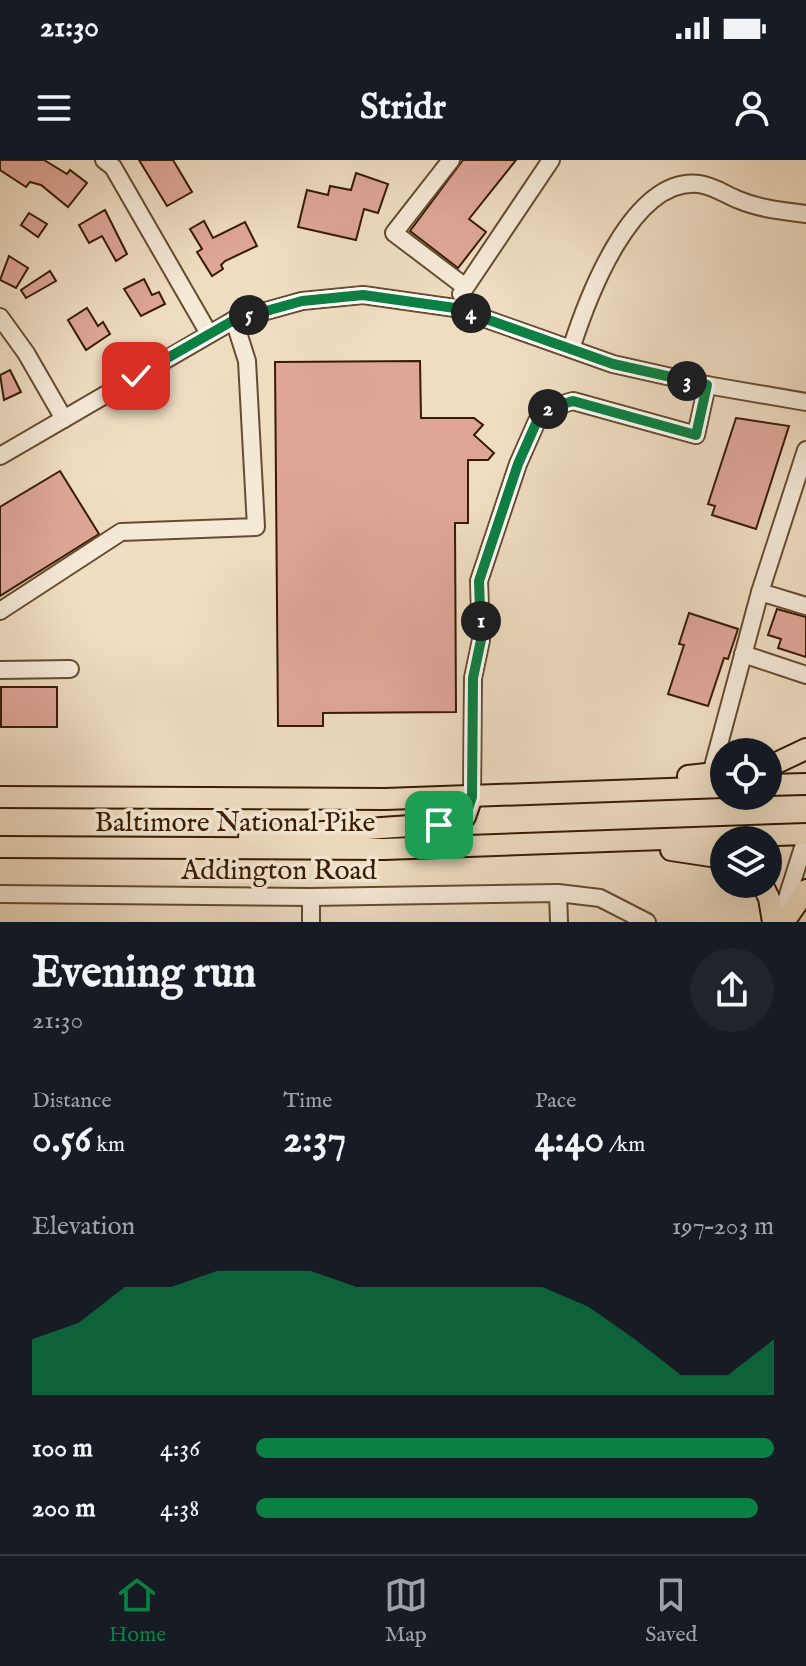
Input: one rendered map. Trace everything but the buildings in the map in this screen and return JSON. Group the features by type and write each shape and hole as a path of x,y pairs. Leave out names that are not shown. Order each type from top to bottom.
{"main road":[{"path":"782,760 806,749"},
{"name":"Baltimore National Pike","path":"0,797 518,797 710,779"},
{"path":"782,785 806,784"},
{"path":"102,850 116,845 439,825 465,817 472,797"},
{"name":"Baltimore National Pike","path":"0,847 102,850 615,843 806,836"},
{"path":"615,843 710,856"},
{"path":"782,922 806,890"},
{"path":"769,898 773,922"}],"street":[{"path":"104,160 113,167 208,332"},
{"path":"451,160 394,233 464,286"},
{"path":"455,308 464,286 551,160"},
{"path":"571,349 584,310 619,243 642,208 666,191 697,184 741,201 806,214"},
{"path":"0,456 208,332 234,320 302,301 363,295 455,308 613,364 707,385 806,402"},
{"path":"0,317 26,353 64,419"},
{"path":"0,611 121,532 256,527 247,361 234,320"},
{"path":"472,797 473,678 481,640 479,581 518,464 537,421 549,408 573,401 696,435 707,385"},
{"path":"727,738 743,654 806,450"},
{"path":"760,592 806,606"},
{"path":"743,654 806,675"},
{"path":"0,670 70,669"},
{"path":"782,922 806,836"},
{"path":"558,893 559,922"},
{"name":"Addington Road","path":"0,894 311,897 558,893 600,898 647,922"},
{"path":"311,897 311,922"}],"route":[{"path":"136,376 208,332 234,320 275,306 363,295 455,308 613,364 707,385 696,435 573,401 549,408 537,421 518,464 479,581 481,640 473,678 472,797 465,817 454,823 439,825"}]}
